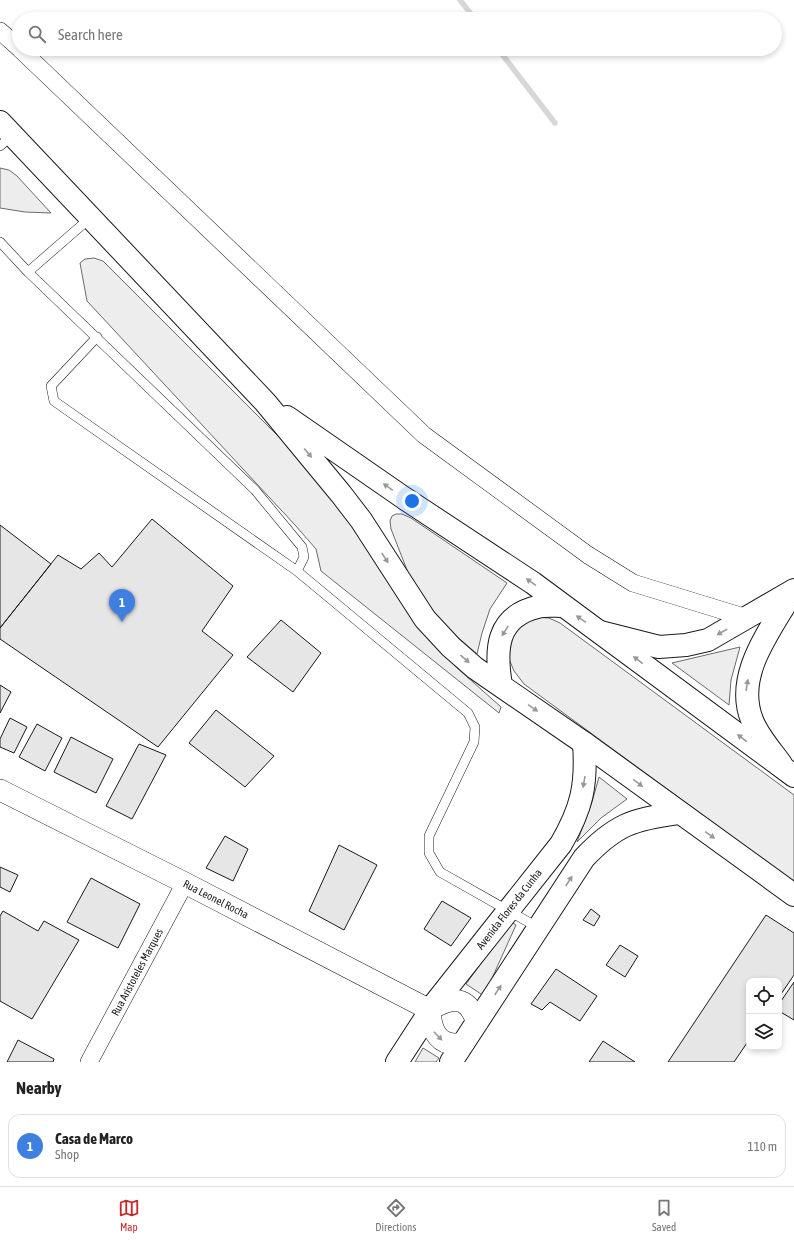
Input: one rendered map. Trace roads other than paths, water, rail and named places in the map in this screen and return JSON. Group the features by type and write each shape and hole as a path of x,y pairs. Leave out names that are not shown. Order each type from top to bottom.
{"main road":[{"path":"4,134 90,218 265,402 361,520 425,619 450,647 475,668 584,743 678,813 794,895"},
{"path":"265,402 404,498 533,583 789,773"},
{"path":"600,632 658,647 686,645 708,640 793,591"},
{"path":"789,773 752,721 747,704 746,690 749,674 756,657 793,591"},
{"path":"501,685 497,650 501,637 512,619 524,611 539,606 562,606"},
{"name":"Avenida Flores da Cunha","path":"397,1062 430,1010 561,844 574,821 582,794 586,772 584,743"},
{"path":"451,1062 584,858 600,840 627,824 646,817 678,813"}],"street":[{"path":"0,31 12,42"},
{"path":"26,56 424,435 588,555 633,583 747,618"},
{"name":"Rua Leonel Rocha","path":"0,790 184,882 430,1010"},
{"name":"Rua Aristoteles Marques","path":"89,1062 184,882"},
{"path":"464,1043 456,1045 440,1039 430,1025 430,1010 443,1002 453,1000 461,1001 469,1006 477,1023"}],"lane":[{"path":"28,272 90,218"},
{"path":"0,242 28,272 255,490 302,547 304,557 297,571"},
{"path":"96,337 51,386 54,402 297,571 468,713 475,727 474,742 429,836 429,853 440,872 539,928"}],"waterway":[{"path":"460,0 469,12"},
{"path":"503,56 555,123"}],"place":[{"name":"Casa de Marco","path":"122,622"}]}
